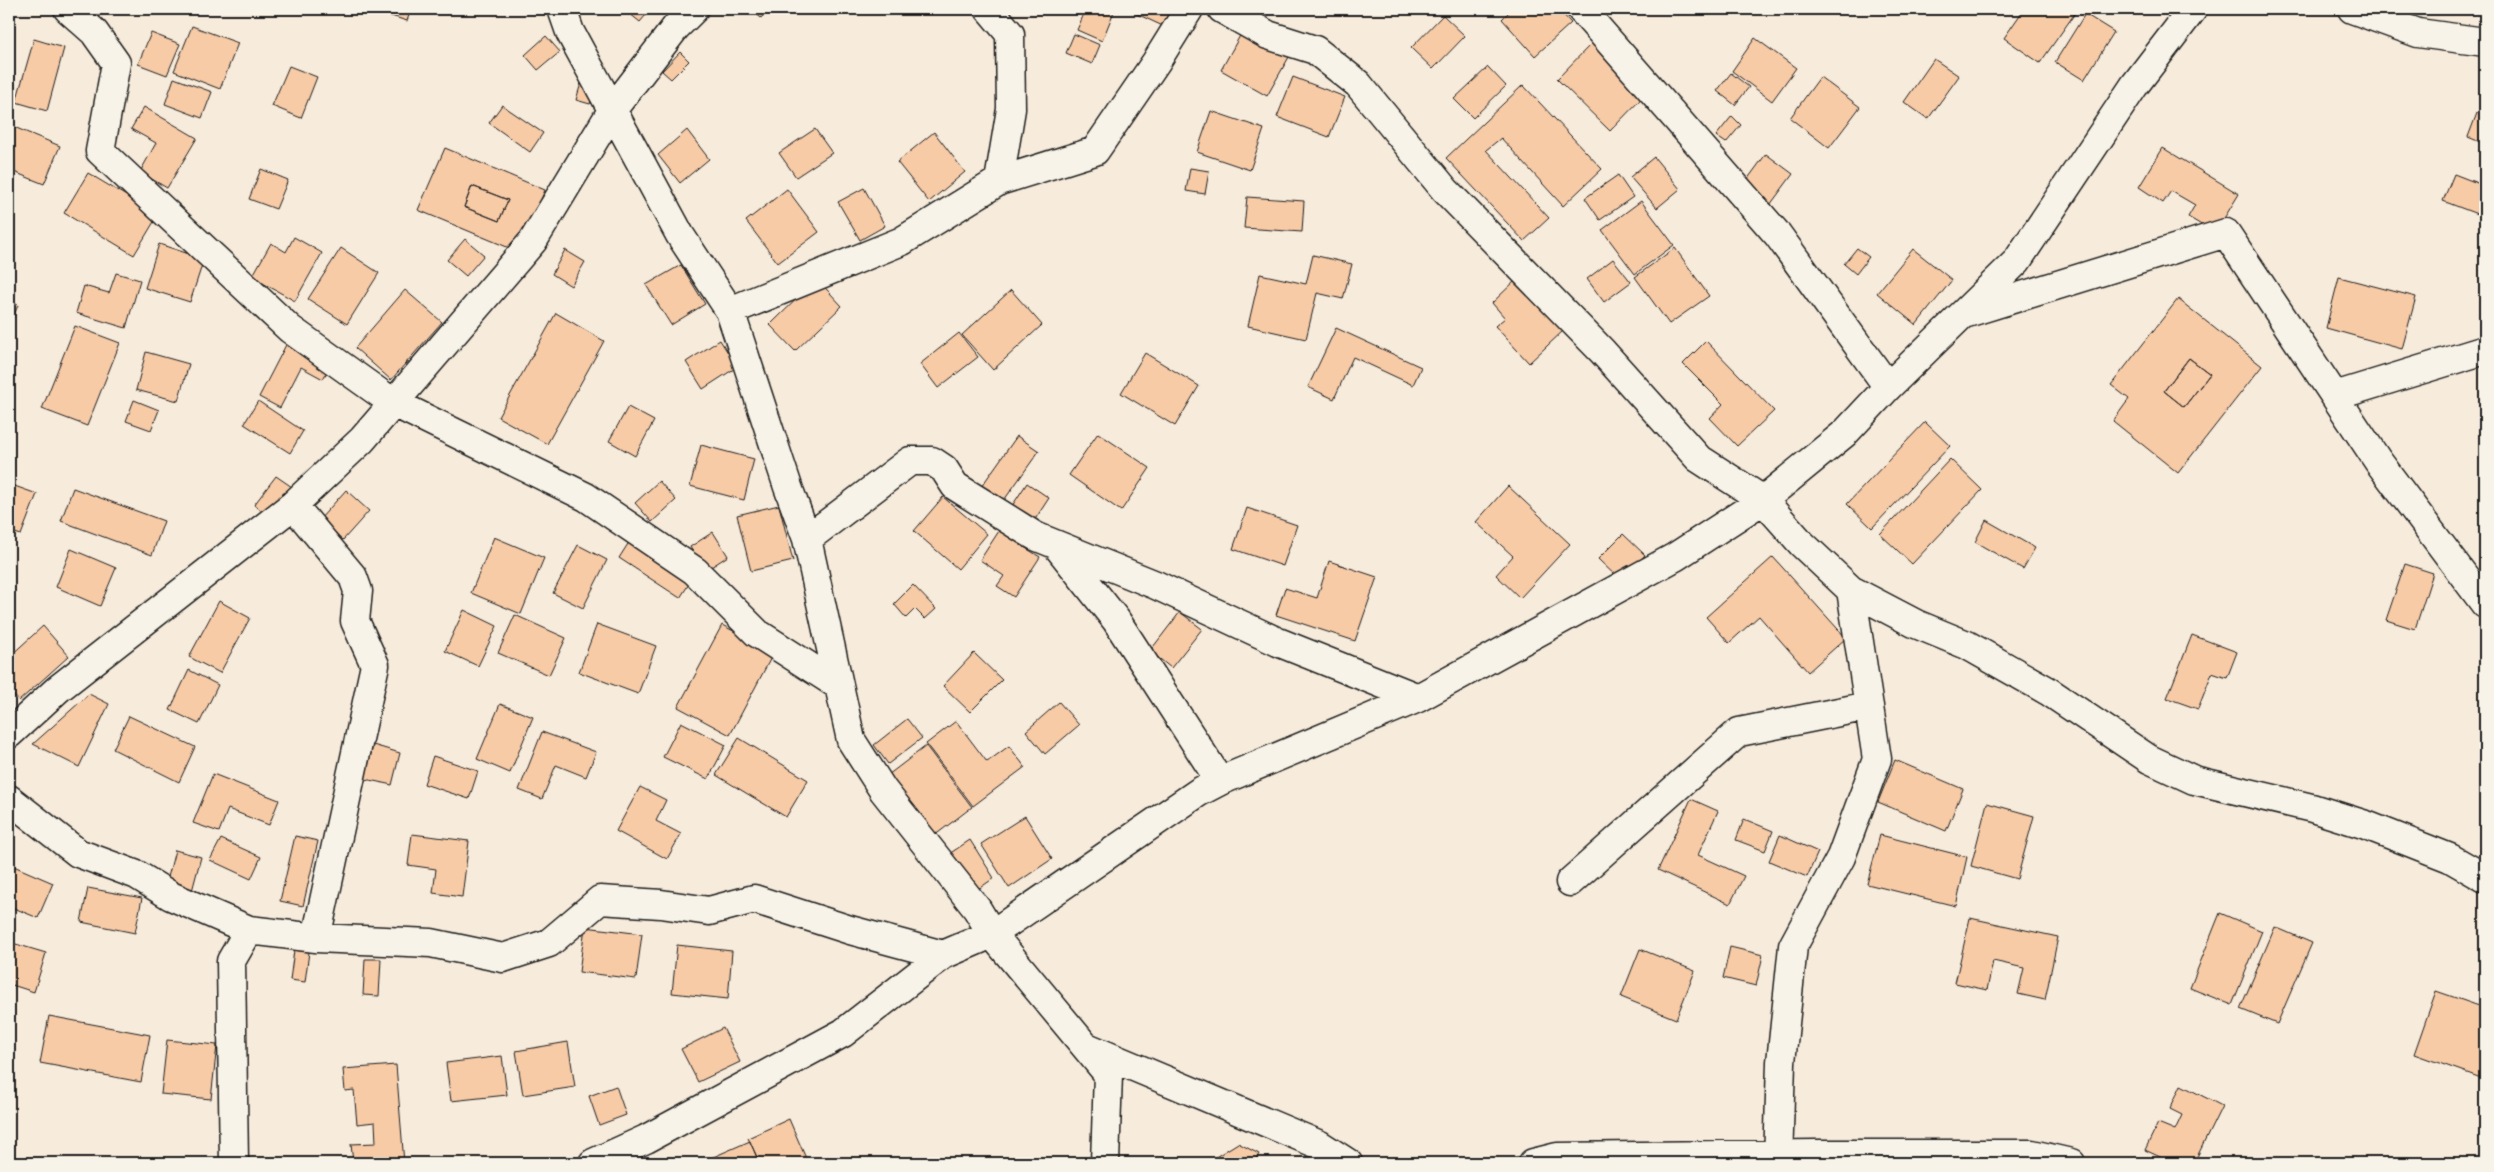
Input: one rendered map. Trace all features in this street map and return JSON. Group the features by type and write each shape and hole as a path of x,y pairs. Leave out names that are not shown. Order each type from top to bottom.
{"street":[{"path":"68,9 94,32 116,63 100,151 290,329 392,402 586,497 695,571 757,633 838,685"},
{"path":"562,9 570,32 680,235 730,311 788,486 808,539 851,740 882,790 977,909 992,934 1108,1074 1105,1163"},
{"path":"9,734 58,688 293,505 362,440 392,402 533,241 613,109 676,27 694,9"},
{"path":"989,9 1010,34 1011,109 999,181"},
{"path":"730,311 902,241 999,181 1096,151 1189,9"},
{"path":"1222,9 1268,35 1315,50 1358,84 1445,190 1602,351 1698,458 1763,500 1802,544 1851,590 1916,624 1968,645 2048,691 2149,759 2194,780 2312,808 2366,825 2450,858 2485,878"},
{"path":"1581,9 1778,235 1888,388"},
{"path":"593,1163 646,1139 843,1033 943,955 992,934 1122,843 1220,780 1418,698 1675,557 1763,500 1845,433 2017,261 2134,86 2194,9"},
{"path":"2352,9 2418,33 2485,42"},
{"path":"1963,314 2226,233 2378,461 2485,604"},
{"path":"2335,396 2485,350"},
{"path":"808,539 910,461 932,461 944,469 955,486 1035,536 1156,585 1278,642 1418,698"},
{"path":"293,505 353,577 358,591 355,622 375,665 316,938"},
{"path":"1057,546 1116,620 1220,780"},
{"path":"1778,1159 1781,1062 1793,946 1841,857 1878,760 1851,590"},
{"path":"1570,882 1739,732 1869,706"},
{"path":"9,799 78,853 137,875 171,896 249,930 316,938 431,943 503,958 550,943 600,900 661,904 709,911 754,899 850,930 943,955"},
{"path":"234,1163 230,961 249,930"},
{"path":"1085,1046 1320,1145 1348,1163"},
{"path":"1533,1163 1557,1157 1778,1159 2032,1154 2071,1163"}],"building":[{"path":"390,9 411,9 407,21 388,15"},
{"path":"624,9 651,9 640,22"},
{"path":"751,9 769,9 761,18"},
{"path":"1086,9 1115,9 1102,41 1077,30"},
{"path":"1126,9 1174,9 1165,27"},
{"path":"1512,9 1558,9 1571,23 1535,56 1502,19"},
{"path":"2024,9 2078,9 2040,63 2004,38"},
{"path":"2085,14 2114,32 2084,80 2055,62"},
{"path":"1443,15 1465,36 1433,69 1411,48"},
{"path":"192,26 238,43 220,89 174,71"},
{"path":"1242,32 1289,57 1267,96 1221,70"},
{"path":"151,33 180,44 167,75 138,64"},
{"path":"1074,34 1100,45 1092,64 1066,53"},
{"path":"546,36 560,52 538,70 525,55"},
{"path":"1755,38 1796,68 1772,101 1732,71"},
{"path":"34,39 64,48 47,111 16,102"},
{"path":"1592,43 1645,95 1610,131 1557,79"},
{"path":"680,52 689,61 671,79 662,71"},
{"path":"1934,59 1959,76 1928,119 1904,102"},
{"path":"289,66 317,77 301,118 272,106"},
{"path":"1488,67 1506,86 1473,118 1454,99"},
{"path":"1731,73 1749,87 1735,105 1717,91"},
{"path":"1293,77 1345,97 1329,137 1277,117"},
{"path":"1820,77 1860,107 1829,148 1790,118"},
{"path":"174,78 212,92 202,118 165,104"},
{"path":"581,83 595,86 590,104 576,100"},
{"path":"1523,85 1602,169 1563,206 1501,138 1486,150 1549,218 1524,241 1446,158"},
{"path":"502,105 543,133 530,152 489,123"},
{"path":"144,107 197,138 167,188 140,172 156,143 131,129"},
{"path":"1211,111 1264,129 1250,170 1197,152"},
{"path":"2477,113 2485,116 2485,144 2468,137"},
{"path":"1732,116 1741,125 1726,143 1716,136"},
{"path":"9,125 60,146 44,184 9,170"},
{"path":"815,129 832,153 796,177 779,153"},
{"path":"687,130 709,159 680,183 658,155"},
{"path":"934,132 965,172 929,202 897,162"},
{"path":"445,148 545,190 519,252 418,210","holes":["472,186 508,200 499,221 464,207"]},
{"path":"2163,148 2239,194 2215,233 2188,217 2195,205 2171,191 2163,203 2139,187"},
{"path":"1766,154 1793,174 1770,205 1744,184"},
{"path":"1654,157 1680,189 1657,208 1630,177"},
{"path":"1190,168 1209,171 1205,194 1186,191"},
{"path":"261,169 288,180 276,209 249,199"},
{"path":"88,173 158,215 134,255 64,213"},
{"path":"2454,174 2485,186 2485,217 2443,201"},
{"path":"1618,175 1633,197 1600,220 1585,198"},
{"path":"472,186 508,200 499,221 464,207"},
{"path":"864,188 885,226 860,240 838,202"},
{"path":"787,189 819,232 778,263 746,221"},
{"path":"1247,197 1304,201 1302,232 1244,228"},
{"path":"1641,201 1674,245 1635,274 1602,230"},
{"path":"294,237 322,253 295,301 252,277 271,243 286,252"},
{"path":"465,239 484,255 466,276 447,260"},
{"path":"159,244 204,259 190,302 145,288"},
{"path":"341,248 379,273 347,324 308,299"},
{"path":"1675,248 1709,296 1669,324 1635,277"},
{"path":"1857,248 1869,257 1856,274 1844,264"},
{"path":"1913,249 1952,280 1916,325 1877,293"},
{"path":"565,250 585,262 571,286 552,274"},
{"path":"1313,255 1352,264 1343,299 1317,293 1306,339 1248,326 1260,274 1306,284"},
{"path":"1613,259 1631,282 1604,302 1587,279"},
{"path":"681,265 705,304 671,325 646,285"},
{"path":"116,273 140,280 126,328 76,313 84,286 109,293"},
{"path":"2339,277 2416,297 2402,349 2326,328"},
{"path":"817,279 842,306 795,351 770,325"},
{"path":"1517,279 1564,330 1529,363 1495,326 1505,318 1492,303"},
{"path":"405,290 442,322 391,380 355,348"},
{"path":"1011,290 1042,325 993,370 962,335"},
{"path":"2178,299 2262,366 2178,473 2113,421 2129,399 2111,385","holes":["2189,358 2210,374 2184,407 2164,391"]},
{"path":"9,301 18,305 9,328"},
{"path":"556,313 604,341 547,444 498,417"},
{"path":"75,326 120,343 87,426 42,409"},
{"path":"1336,328 1421,367 1413,385 1353,357 1334,399 1308,387"},
{"path":"959,333 978,357 938,388 920,364"},
{"path":"289,339 332,362 323,379 301,367 280,408 259,397"},
{"path":"720,340 737,367 703,389 686,362"},
{"path":"1706,341 1774,411 1737,446 1710,418 1723,404 1683,364"},
{"path":"146,352 189,364 178,401 136,390"},
{"path":"1145,353 1199,386 1175,426 1121,393"},
{"path":"2189,358 2210,374 2184,407 2164,391"},
{"path":"134,400 159,410 151,430 126,421"},
{"path":"258,401 303,431 290,453 244,424"},
{"path":"628,407 654,421 635,456 609,441"},
{"path":"1925,422 1950,446 1872,528 1847,504"},
{"path":"1098,433 1150,468 1121,511 1069,475"},
{"path":"1017,436 1039,451 1002,503 981,487"},
{"path":"701,445 754,459 744,500 690,486"},
{"path":"1950,459 1982,490 1912,564 1880,534"},
{"path":"276,476 292,487 270,517 254,505"},
{"path":"659,481 676,500 652,522 635,503"},
{"path":"1027,483 1049,498 1034,521 1012,506"},
{"path":"9,484 37,494 21,535 9,531"},
{"path":"1508,486 1570,544 1520,598 1496,575 1513,556 1476,522"},
{"path":"73,488 164,521 152,555 61,521"},
{"path":"346,490 369,511 343,540 320,519"},
{"path":"943,497 987,534 958,569 914,531"},
{"path":"779,505 793,561 751,571 737,515"},
{"path":"1247,508 1297,525 1283,566 1233,549"},
{"path":"1986,520 2035,548 2023,569 1975,542"},
{"path":"999,531 1040,557 1014,597 997,586 1004,576 980,560"},
{"path":"713,532 728,556 705,571 690,547"},
{"path":"1623,534 1645,555 1620,580 1598,559"},
{"path":"633,536 694,576 680,598 619,558"},
{"path":"494,537 544,558 521,614 471,593"},
{"path":"578,545 607,560 583,608 553,593"},
{"path":"71,549 116,568 100,606 56,587"},
{"path":"1773,557 1846,638 1808,672 1759,616 1729,643 1706,617"},
{"path":"1329,561 1377,577 1355,641 1276,615 1285,588 1317,598"},
{"path":"2405,564 2433,573 2415,629 2386,620"},
{"path":"913,585 936,609 925,619 915,609 906,618 894,604"},
{"path":"219,601 250,618 220,673 189,657"},
{"path":"464,610 497,626 478,666 445,651"},
{"path":"1180,612 1202,629 1171,668 1150,651"},
{"path":"515,615 566,638 549,675 498,653"},
{"path":"597,624 656,646 638,694 579,672"},
{"path":"722,625 774,652 730,735 678,707"},
{"path":"43,626 69,656 19,701 9,690 9,657"},
{"path":"2192,635 2237,652 2227,678 2212,673 2198,709 2167,698"},
{"path":"974,653 1002,680 970,712 943,686"},
{"path":"189,670 218,685 199,724 170,710"},
{"path":"89,694 109,704 79,767 33,744"},
{"path":"1059,702 1079,725 1045,754 1026,731"},
{"path":"500,704 533,717 510,773 477,759"},
{"path":"129,716 195,747 179,782 113,749"},
{"path":"907,719 922,738 888,764 874,745"},
{"path":"956,721 987,762 1009,746 1025,767 973,806 926,744"},
{"path":"681,722 726,745 708,779 663,757"},
{"path":"542,732 596,752 586,777 556,765 542,799 519,790"},
{"path":"739,738 808,780 786,817 716,775"},
{"path":"373,745 400,753 392,785 365,779"},
{"path":"926,746 972,807 934,836 888,775"},
{"path":"433,756 478,771 469,799 424,784"},
{"path":"1895,760 1963,789 1946,831 1878,802"},
{"path":"213,774 279,800 269,825 228,809 219,832 193,823"},
{"path":"640,787 666,800 656,821 681,834 667,859 616,831"},
{"path":"1691,799 1718,811 1698,855 1744,876 1730,904 1658,870"},
{"path":"1987,803 2034,816 2017,879 1971,866"},
{"path":"1025,816 1052,859 1009,888 981,844"},
{"path":"1744,819 1773,831 1765,851 1736,840"},
{"path":"412,834 469,841 462,897 433,893 436,869 408,865"},
{"path":"1780,835 1818,852 1807,877 1769,861"},
{"path":"1880,835 1967,857 1956,906 1867,884"},
{"path":"295,836 318,841 303,906 280,901"},
{"path":"221,839 261,857 251,879 210,860"},
{"path":"970,840 994,878 974,892 949,854"},
{"path":"175,850 201,857 192,891 166,885"},
{"path":"9,864 53,883 38,918 9,906"},
{"path":"88,888 142,898 135,933 81,922"},
{"path":"2220,913 2262,931 2232,1005 2190,988"},
{"path":"1970,918 2058,937 2045,1000 2018,994 2024,968 1993,961 1987,990 1955,983"},
{"path":"585,927 642,934 636,979 579,972"},
{"path":"2275,927 2312,943 2277,1024 2240,1009"},
{"path":"9,942 46,953 34,992 9,984"},
{"path":"677,945 732,951 728,999 672,993"},
{"path":"1730,947 1763,955 1756,986 1723,978"},
{"path":"1640,949 1695,971 1676,1019 1621,997"},
{"path":"294,950 309,952 305,982 290,980"},
{"path":"365,959 381,959 379,996 363,995"},
{"path":"2436,991 2485,1008 2484,1079 2414,1054"},
{"path":"49,1016 150,1035 141,1082 40,1063"},
{"path":"723,1028 740,1062 698,1082 681,1049"},
{"path":"167,1040 217,1045 211,1099 161,1094"},
{"path":"568,1042 575,1087 523,1095 516,1051"},
{"path":"502,1056 507,1095 451,1101 446,1063"},
{"path":"396,1065 404,1163 353,1163 351,1144 376,1143 375,1122 357,1124 354,1090 345,1091 343,1069"},
{"path":"2181,1085 2222,1106 2194,1163 2173,1163 2145,1150 2158,1123 2175,1130 2182,1115 2170,1109"},
{"path":"616,1086 626,1115 599,1125 589,1096"},
{"path":"789,1119 808,1163 760,1163 748,1138"},
{"path":"750,1141 759,1163 713,1163 711,1158"},
{"path":"1238,1143 1259,1154 1254,1163 1206,1163"}]}
